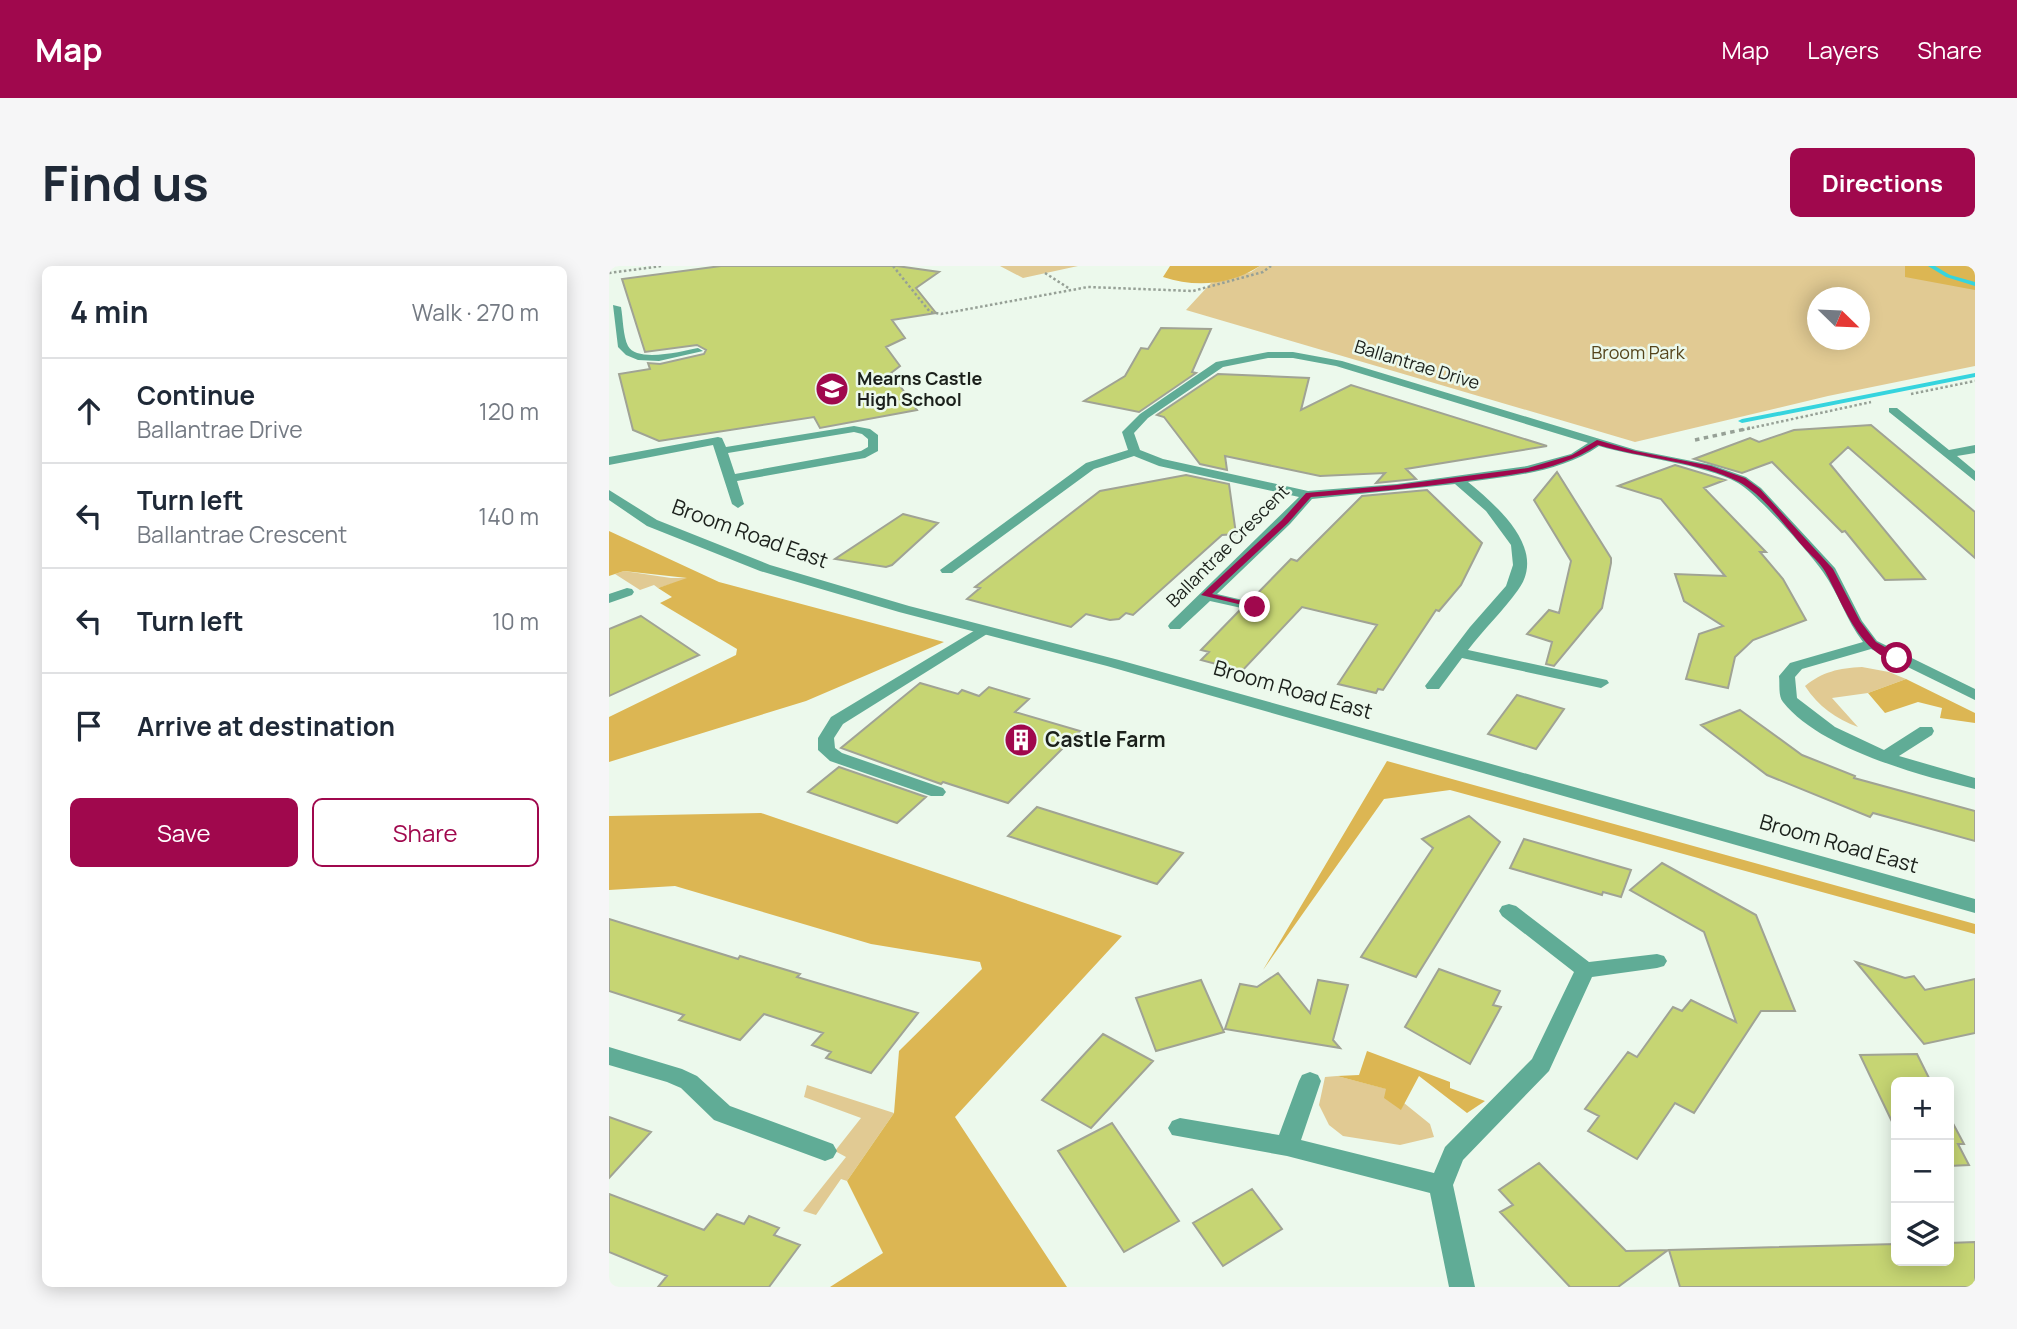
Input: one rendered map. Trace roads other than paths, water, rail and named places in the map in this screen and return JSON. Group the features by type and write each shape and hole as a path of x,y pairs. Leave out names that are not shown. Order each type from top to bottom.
{"street":[{"path":"615,307 627,352 639,357 698,351"},
{"path":"609,350 624,347"},
{"name":"Ballantrae Drive","path":"1135,452 1128,432 1144,416 1220,364 1268,355 1293,355 1339,363 1634,453 1708,468 1742,480 1757,491 1830,571 1855,622 1872,644 1975,695"},
{"path":"1893,410 1975,477"},
{"path":"721,451 854,429 866,431 874,438 874,448 865,454 730,479"},
{"path":"609,461 718,441 738,504"},
{"name":"Ballantrae Crescent","path":"1135,452 1159,462 1308,495 1397,488 1528,470 1575,457 1597,442"},
{"path":"1947,454 1975,449"},
{"path":"947,570 1090,466 1135,452"},
{"path":"1433,686 1513,587 1520,565 1518,545 1491,509 1457,480"},
{"name":"Broom Road East","path":"609,494 652,523 765,568 982,631 1113,663 1975,906"},
{"name":"Ballantrae Crescent","path":"1175,626 1285,521 1308,495"},
{"path":"609,599 627,592"},
{"path":"1205,595 1255,607"},
{"path":"937,792 836,757 827,750 826,738 837,721 982,631"},
{"path":"1872,644 1796,666 1787,676 1789,699 1823,729 1887,756 1975,784"},
{"path":"1458,652 1601,683"},
{"path":"1887,756 1926,731"},
{"path":"1509,911 1585,970 1657,961"},
{"path":"1462,1287 1441,1185 1453,1154 1541,1065 1585,970"},
{"path":"609,1056 674,1075 689,1082 722,1113 825,1151"},
{"path":"1287,1146 1310,1082"},
{"path":"1180,1128 1287,1146 1441,1185"}],"waterway":[{"path":"1931,266 1948,276 1975,284"},
{"path":"1742,421 1975,375"}],"place":[{"name":"Mearns Castle High School","path":"832,389"},
{"name":"Castle Farm","path":"1021,740"}],"park label":[{"name":"Broom Park","path":"1638,353"}]}
